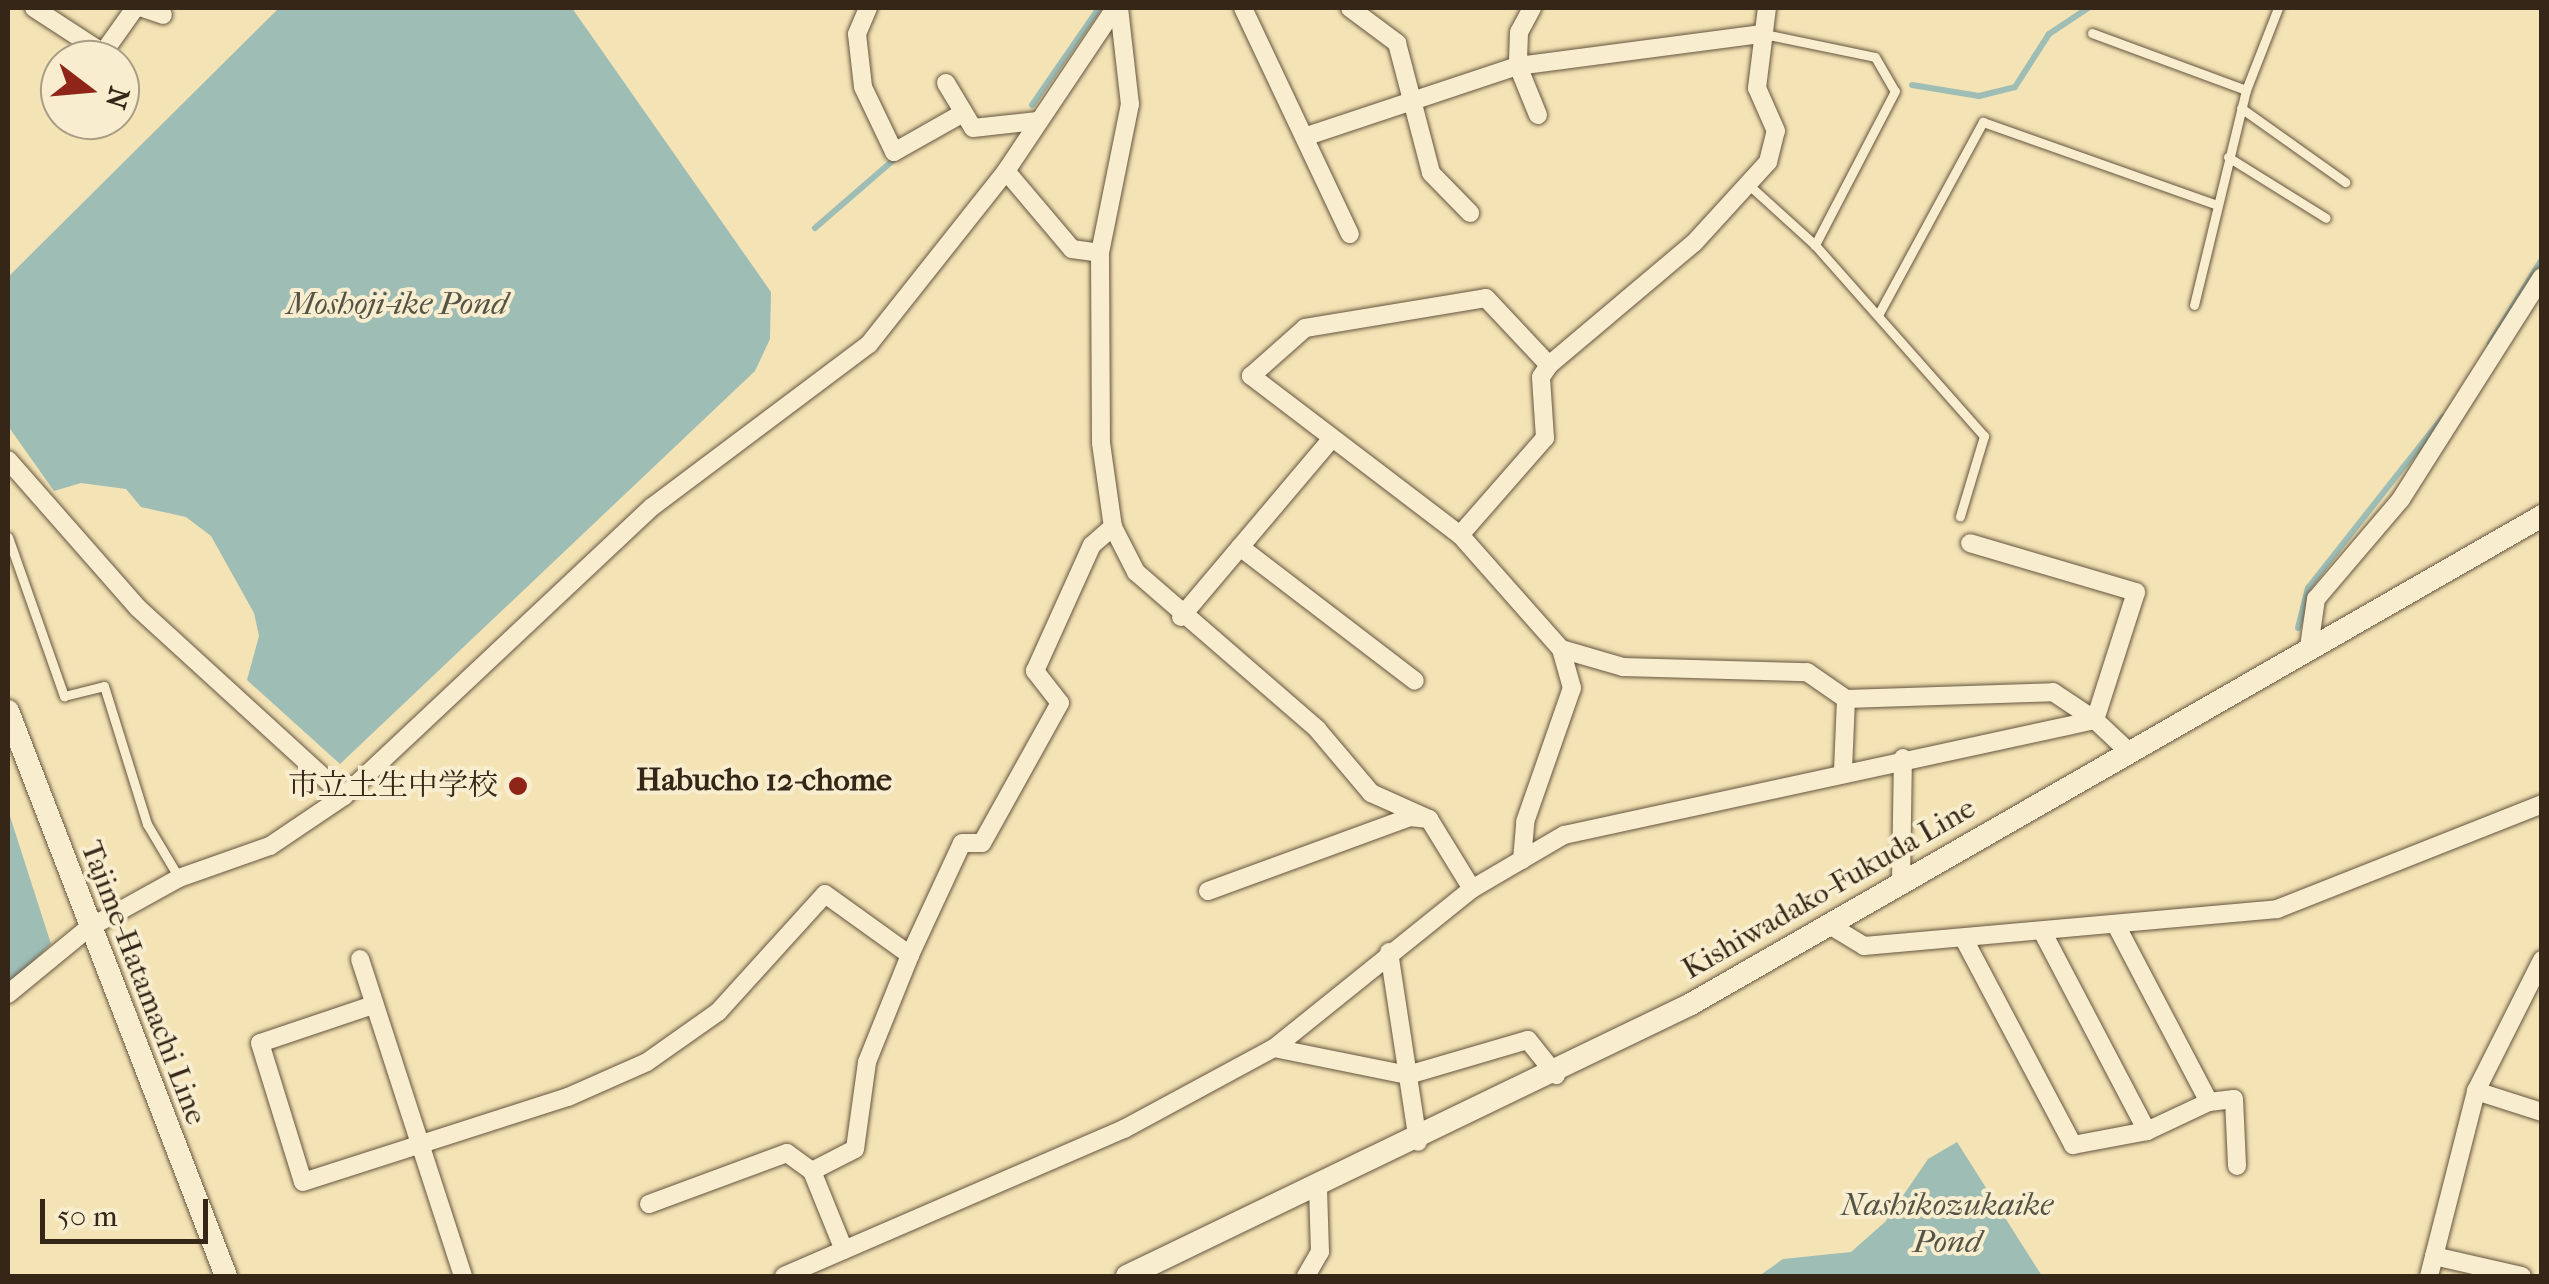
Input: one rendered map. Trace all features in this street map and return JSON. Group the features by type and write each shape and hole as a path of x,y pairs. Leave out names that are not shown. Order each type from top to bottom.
{"street":[{"path":"34,8 103,53 135,8"},
{"path":"143,8 164,16"},
{"path":"868,8 857,34 864,88 894,152 958,116"},
{"path":"8,994 87,929 179,878 270,846 344,796 652,507 869,344 1006,170 1117,8"},
{"path":"1117,8 1130,104 1100,253 1101,442 1113,527 1136,572 1181,617 1317,730 1370,793 1429,819 1472,889"},
{"path":"1243,8 1310,135 1350,234"},
{"path":"1532,8 1519,32 1518,66 1538,115"},
{"path":"1460,535 1546,438 1541,376 1549,365 1750,186 1776,130 1757,88 1766,8"},
{"path":"1355,9 1397,43 1407,97 1431,173 1470,213"},
{"path":"1310,135 1407,97 1518,66 1761,34"},
{"path":"946,82 958,116 973,128 1036,122"},
{"path":"1006,170 1072,249 1100,253"},
{"path":"2309,647 2316,599 2401,499 2542,277"},
{"path":"1522,860 1526,822 1572,688 1561,649 1460,535 1251,376 1305,328 1486,298 1549,365"},
{"path":"1181,617 1332,438"},
{"path":"8,460 138,608 344,796"},
{"name":"Kishiwadako-Fukuda Line","path":"1126,1276 1556,1075 2542,516"},
{"path":"812,1171 855,1149 867,1062 910,955 962,843 982,843 1060,703 1035,671 1092,545 1113,527"},
{"path":"1970,544 2136,592 2095,720"},
{"path":"1240,547 1416,681"},
{"path":"1561,649 1623,666 1807,672 1846,698 2053,692 2095,720 2127,750"},
{"path":"1843,770 1846,698"},
{"name":"Tajime-Hatamachi Line","path":"8,711 87,929 226,1276"},
{"path":"784,1276 1124,1129 1274,1048 1472,889 1564,835 1843,770 2095,720"},
{"path":"1901,882 1903,758"},
{"path":"1828,924 1864,946 1965,941 2277,909 2542,804"},
{"path":"1208,891 1410,817 1429,819"},
{"path":"373,1005 260,1043 303,1182 419,1139 568,1098 648,1062 718,1012 825,894 910,955"},
{"path":"2117,927 2209,1102"},
{"path":"2043,933 2147,1131"},
{"path":"1965,941 2073,1145 2147,1131 2209,1102 2234,1099 2238,1166"},
{"path":"1389,952 1418,1142"},
{"path":"360,959 463,1276"},
{"path":"2430,1276 2476,1090 2542,960"},
{"path":"1274,1048 1408,1075 1528,1040 1556,1075"},
{"path":"2476,1090 2542,1112"},
{"path":"649,1204 787,1153 812,1171 844,1250"},
{"path":"1306,1276 1320,1252 1318,1187"},
{"path":"2434,1256 2522,1276"}],"lane":[{"path":"2194,305 2215,204 2246,90 2278,8"},
{"path":"2092,33 2246,90"},
{"path":"1761,34 1875,57 1895,91 1815,244"},
{"path":"2241,108 2345,182"},
{"path":"1878,316 1984,122 2215,204"},
{"path":"2228,157 2326,218"},
{"path":"1750,186 1815,244 1984,436 1960,516"},
{"path":"8,537 64,696 104,686 147,824 179,878"}],"water":[{"name":"Moshoji-ike Pond","path":"279,8 572,8 771,292 770,339 755,371 340,764 247,680 259,636 254,613 211,536 186,517 141,507 126,489 81,483 54,491 8,426 8,277"},
{"path":"8,810 51,944 8,986"},
{"name":"Nashikozukaike Pond","path":"1957,1142 2042,1276 1759,1276 1783,1259 1851,1252 1885,1222 1928,1159"}],"waterway":[{"path":"1032,105 1099,8"},
{"path":"1912,85 1979,96 2015,87 2049,34 2088,8"},
{"path":"815,228 897,157"},
{"path":"2490,343 2542,259"},
{"path":"2298,628 2308,588 2443,417"}],"place":[{"name":"市立土生中学校","path":"518,786"}],"district":[{"name":"Habucho 12-chome","path":"764,780"}]}
